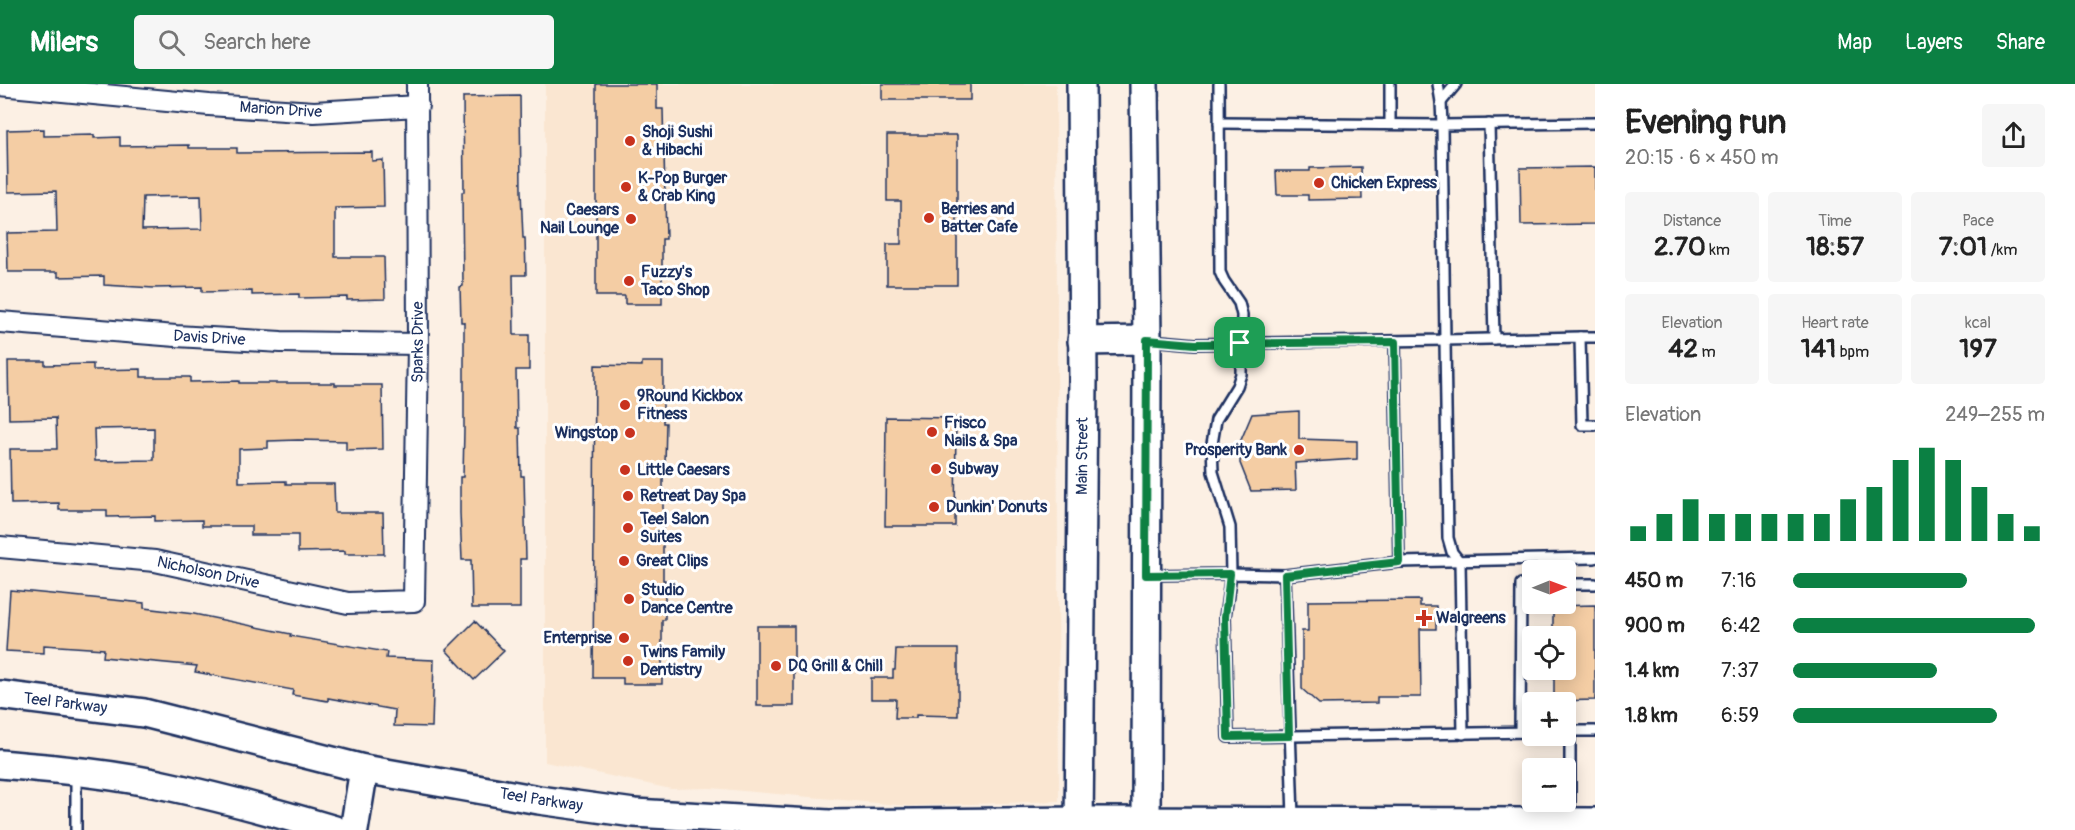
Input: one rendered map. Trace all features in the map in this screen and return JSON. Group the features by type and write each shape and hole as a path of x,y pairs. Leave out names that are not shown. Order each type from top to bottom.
{"main road":[{"name":"Main Street","path":"1079,826 1081,84"},
{"path":"1144,84 1147,340 1146,826"},
{"path":"1082,341 1147,340"},
{"name":"Teel Parkway","path":"0,695 144,713 364,769 680,822 1079,826 1293,822 1578,825"},
{"path":"0,764 76,771 170,786 267,809 335,830"},
{"path":"354,830 364,769"}],"street":[{"name":"Sparks Drive","path":"414,601 418,344 417,84"},
{"name":"Marion Drive","path":"0,85 209,105 314,112 417,106"},
{"name":"Davis Drive","path":"0,322 281,342 418,344"},
{"name":"Nicholson Drive","path":"0,547 155,561 348,603 414,601"}],"lane":[{"path":"1220,84 1220,272 1241,307 1241,374 1237,386 1216,420 1212,444 1213,472 1230,527 1230,574 1225,617 1228,737 1520,732 1522,584"},
{"path":"1390,84 1390,124"},
{"path":"1438,84 1442,125 1448,538 1452,552 1460,562 1463,734"},
{"path":"1441,102 1456,84"},
{"path":"1220,123 1442,125 1595,123"},
{"path":"1489,124 1494,339"},
{"path":"1580,337 1582,425 1595,425"},
{"path":"1147,340 1195,344 1595,337"},
{"path":"1395,342 1399,562"},
{"path":"1146,575 1285,575 1399,562 1595,558"},
{"path":"1285,575 1293,822"},
{"path":"1576,584 1595,584"},
{"path":"1576,731 1595,731"},
{"path":"1570,746 1578,825"},
{"path":"76,771 76,830"}],"shaded area":[{"path":"545,84 1056,84 1059,801 909,806 711,788 671,789 545,762"}],"building":[{"path":"596,84 657,84 657,109 663,109 666,239 662,239 662,304 625,304 625,296 596,296"},
{"path":"882,84 970,84 970,100 882,100"},
{"path":"520,96 521,191 526,275 513,275 514,335 529,335 529,370 516,370 517,428 520,428 521,476 524,476 526,559 520,559 520,608 472,608 471,560 462,560 460,513 464,429 464,322 461,322 460,287 463,286 463,97"},
{"path":"44,129 44,136 120,137 120,146 189,145 189,148 237,148 237,153 372,152 372,161 383,160 384,207 335,208 335,257 384,257 385,299 299,298 299,294 252,295 252,291 202,292 202,287 154,288 104,285 104,276 58,277 58,272 8,272 7,233 57,232 56,191 8,192 7,130","holes":["201,196 202,229 142,230 143,197"]},
{"path":"887,135 957,135 957,285 887,285 887,244 901,244 901,201 887,201"},
{"name":"Chicken Express","path":"1361,167 1362,199 1308,200 1308,195 1277,195 1276,171"},
{"path":"1595,167 1595,224 1521,225 1520,168"},
{"path":"8,361 45,361 45,365 93,364 93,370 141,369 141,377 190,377 190,382 382,385 383,449 346,450 346,441 268,441 268,448 239,449 239,482 286,481 286,484 334,484 335,513 383,513 384,554 345,554 345,551 298,552 298,535 251,535 251,526 202,526 202,520 155,521 155,516 107,517 107,510 59,510 59,503 11,504 10,449 57,449 56,418 9,419","holes":["154,428 154,460 95,461 94,429"]},
{"path":"642,362 663,362 663,423 666,423 665,464 663,464 665,620 662,620 662,684 623,684 623,678 593,678 595,365 642,366"},
{"name":"Prosperity Bank","path":"1299,411 1299,439 1357,441 1357,459 1295,463 1296,490 1251,491 1240,463 1241,440 1252,414"},
{"path":"886,417 956,418 955,526 885,526"},
{"path":"10,590 144,603 144,608 194,614 291,634 290,636 387,652 386,658 434,660 432,727 394,726 395,710 328,698 328,701 292,695 293,690 195,672 197,666 103,657 104,649 44,645 44,653 6,651"},
{"name":"Walgreens","path":"1420,600 1420,606 1436,606 1436,629 1420,629 1421,697 1377,697 1377,703 1319,704 1302,689 1302,631 1308,631 1308,601"},
{"path":"1576,605 1595,605 1595,700 1576,700 1576,692 1554,692 1554,680 1576,680 1576,626 1553,626 1553,614 1576,614"},
{"path":"475,621 504,651 474,680 446,650"},
{"name":"DQ Grill & Chill","path":"757,626 794,626 794,706 757,706"},
{"path":"896,649 958,649 958,716 916,715 916,718 895,718 896,699 871,699 871,678 893,678"}],"place":[{"name":"Shoji Sushi & Hibachi","path":"630,141"},
{"name":"Chicken Express","path":"1319,183"},
{"name":"K-Pop Burger & Crab King","path":"626,187"},
{"name":"Berries and Batter Cafe","path":"929,218"},
{"name":"Caesars Nail Lounge","path":"631,219"},
{"name":"Fuzzy's Taco Shop","path":"629,281"},
{"name":"9Round Kickbox Fitness","path":"625,405"},
{"name":"Frisco Nails & Spa","path":"932,432"},
{"name":"Wingstop","path":"630,433"},
{"name":"Prosperity Bank","path":"1299,450"},
{"name":"Subway","path":"936,469"},
{"name":"Little Caesars","path":"625,470"},
{"name":"Retreat Day Spa","path":"628,496"},
{"name":"Dunkin' Donuts","path":"934,507"},
{"name":"Teel Salon Suites","path":"628,528"},
{"name":"Great Clips","path":"624,561"},
{"name":"Studio Dance Centre","path":"629,599"},
{"name":"Walgreens","path":"1424,618"},
{"name":"Enterprise","path":"624,638"},
{"name":"Twins Family Dentistry","path":"628,661"},
{"name":"DQ Grill & Chill","path":"776,666"}],"route":[{"path":"1147,340 1195,344 1240,343 1395,342 1399,562 1285,575 1289,736 1228,737 1225,617 1230,574 1146,575 1147,340"}]}
